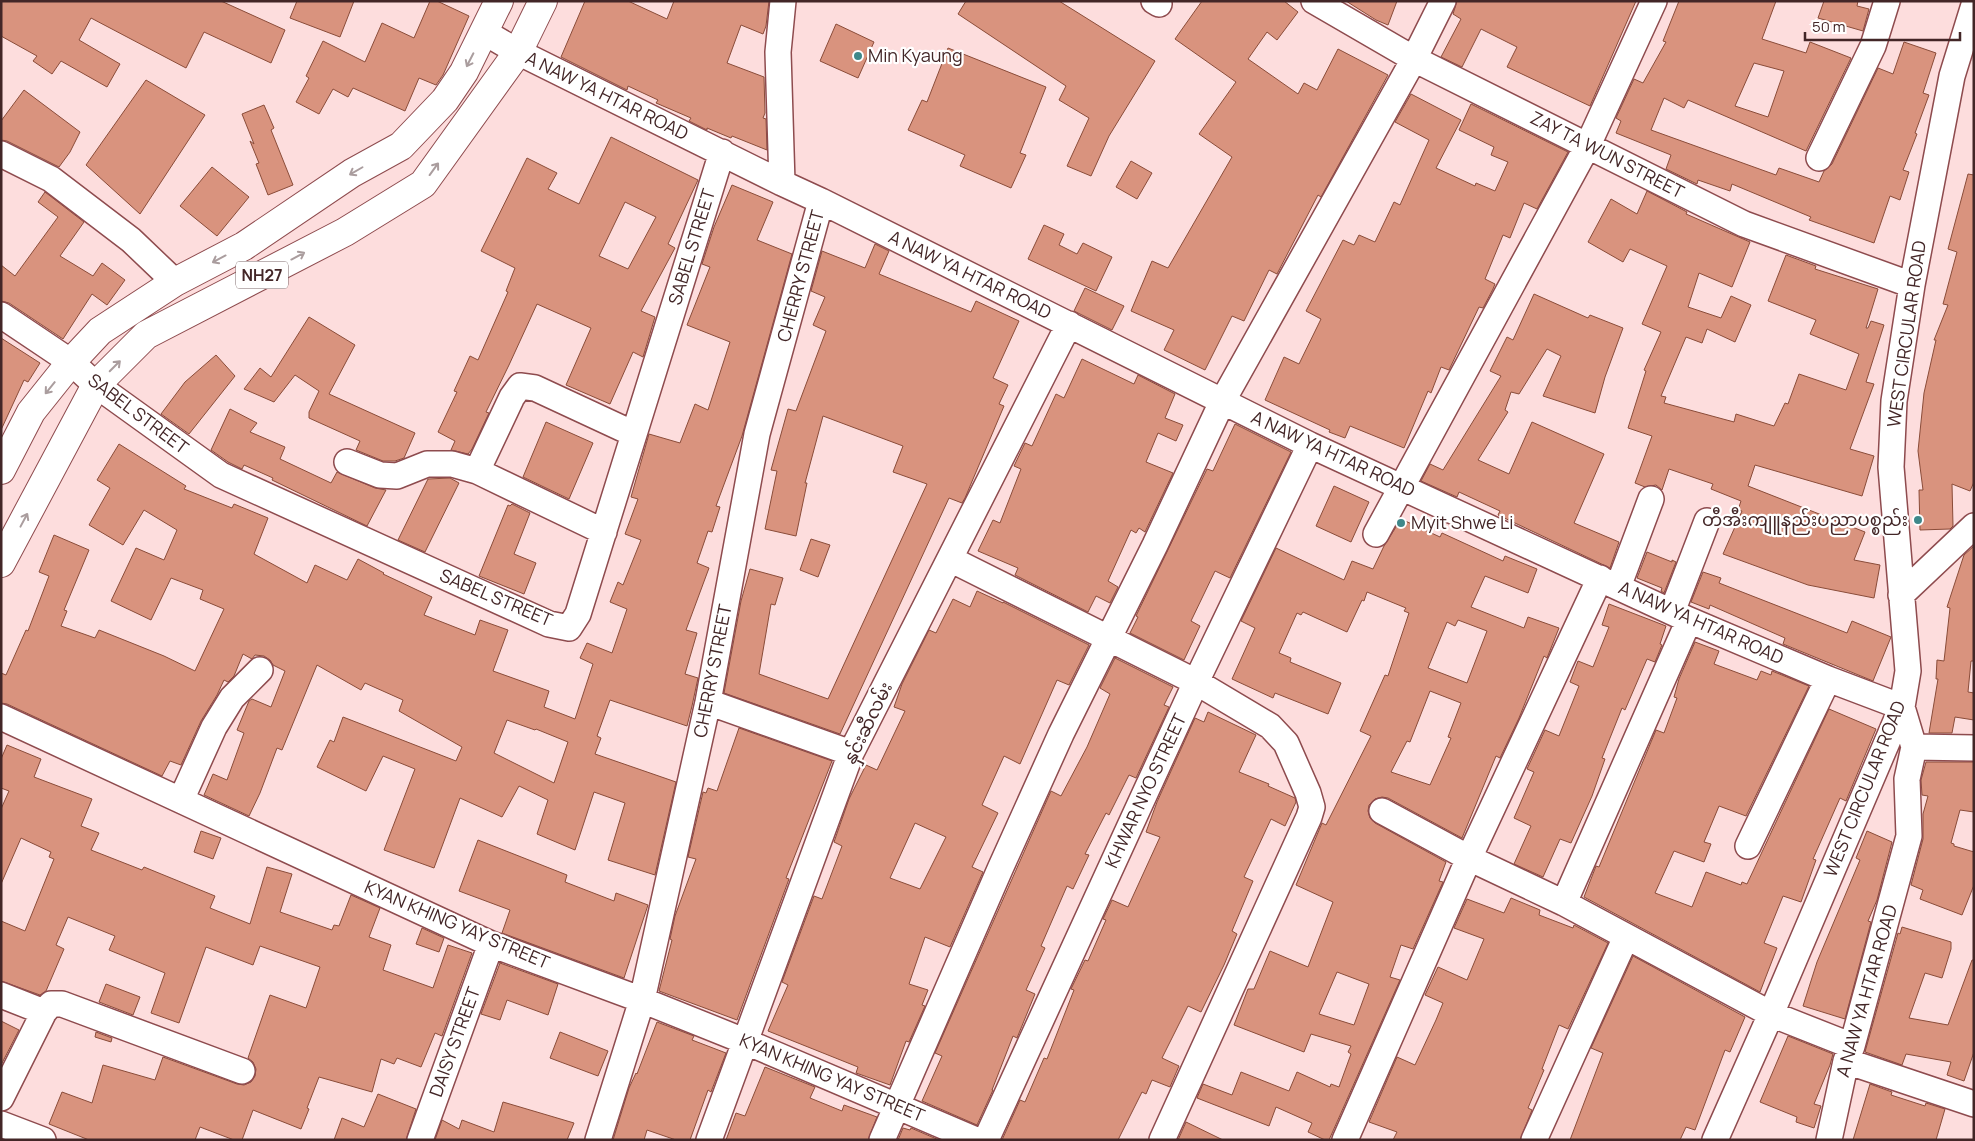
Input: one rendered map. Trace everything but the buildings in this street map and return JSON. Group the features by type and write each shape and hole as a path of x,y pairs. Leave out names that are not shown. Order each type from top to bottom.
{"highway":[{"name":"NH27","path":"1,470 31,412 71,362 100,331 175,282 244,246 352,173 401,146 445,100 464,72 500,1"},
{"name":"NH27","path":"1,563 96,386 146,335 344,232 423,184 518,52 543,1"}],"street":[{"path":"782,183 778,52 783,1"},
{"name":"ZAY TA WUN STREET","path":"1314,1 1414,58 1744,224 1912,285"},
{"path":"882,1140 1061,734 1222,402 1444,1"},
{"path":"1376,534 1588,145 1654,1"},
{"path":"1819,158 1873,46 1887,1"},
{"name":"WEST CIRCULAR ROAD","path":"1715,1140 1902,707 1908,671 1891,466 1894,401 1912,285 1952,76 1974,5"},
{"name":"A NAW YA HTAR ROAD","path":"484,32 518,52 1310,445 1681,616 1902,707 1914,747 1907,779 1910,836 1849,1054 1829,1140"},
{"name":"SABEL STREET","path":"1,316 71,362 96,386 221,475 549,624 569,628 578,614 722,152"},
{"path":"1,154 51,179 131,240 175,282"},
{"name":"CHERRY STREET","path":"598,1140 642,1000 708,702 757,434 821,201"},
{"name":"နှင်းဆီလမ်း","path":"709,1140 851,753 1069,324"},
{"path":"477,471 512,397 520,386 535,388 634,434"},
{"name":"KHWAR NYO STREET","path":"986,1140 1196,682 1310,445"},
{"path":"347,462 380,475 397,476 427,464 452,464 477,471 604,532"},
{"path":"1345,1140 1469,858 1651,499"},
{"path":"1564,903 1681,616 1707,521"},
{"path":"1901,595 1974,526"},
{"path":"950,559 1196,682 1270,726 1286,743 1308,793 1312,807 1309,817 1162,1140"},
{"path":"181,800 214,727 232,698 260,670"},
{"path":"1748,846 1828,678"},
{"path":"708,702 851,753"},
{"name":"KYAN KHING YAY STREET","path":"1,717 491,944 642,1000 744,1041 976,1140"},
{"path":"1914,747 1974,748"},
{"path":"1382,811 1469,858 1564,903 1626,938 1849,1054 1974,1104"},
{"path":"1534,1140 1626,938"},
{"name":"DAISY STREET","path":"420,1140 491,944"},
{"path":"1,994 44,1012"},
{"path":"1,1098 44,1012 51,1004 62,1004 242,1071"},
{"path":"1,1124 43,1140"}],"place":[{"name":"Min Kyaung","path":"858,56"},
{"name":"တီအီးကျူနည်းပညာပစ္စည်း","path":"1918,520"},
{"name":"Myit Shwe Li","path":"1401,523"}]}
